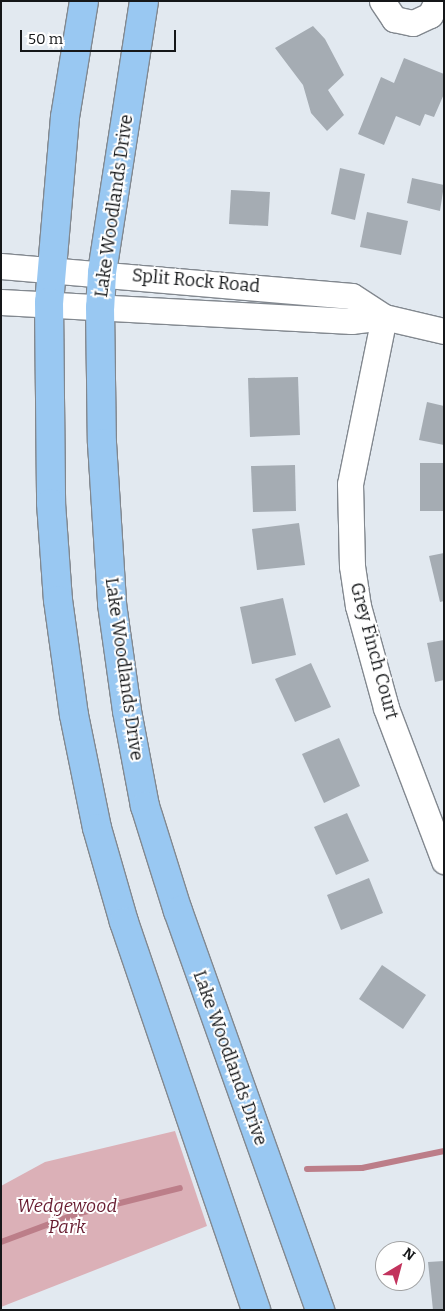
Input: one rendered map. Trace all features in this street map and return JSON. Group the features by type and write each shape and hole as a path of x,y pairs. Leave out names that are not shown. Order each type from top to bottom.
{"main road":[{"path":"84,1 65,117 49,302 51,503 58,600 78,734 97,828 124,922 256,1310"},
{"name":"Lake Woodlands Drive","path":"144,1 102,273 100,307 102,442 112,604 127,711 145,806 178,911 320,1310"}],"street":[{"path":"382,1 387,12 403,22 422,20 439,6"},
{"name":"Split Rock Road","path":"1,266 102,273 352,296 384,317"},
{"name":"Split Rock Road","path":"1,302 49,302 100,307 351,321 384,317 444,331"},
{"name":"Grey Finch Court","path":"384,317 350,484 352,566 358,606 386,708 444,861"}],"green space":[{"name":"Wedgewood Park","path":"175,1131 207,1226 1,1307 1,1186 45,1162"}],"building":[{"path":"313,26 325,39 344,75 328,90 344,115 327,131 311,113 303,85 275,48"},
{"path":"404,58 444,74 444,94 434,117 425,114 420,126 396,116 384,145 358,134 381,77 394,83"},
{"path":"340,168 365,174 355,220 331,214"},
{"path":"412,178 444,185 440,211 407,203"},
{"path":"231,190 270,192 268,226 229,224"},
{"path":"367,212 408,221 401,255 360,247"},
{"path":"298,377 300,435 250,437 248,378"},
{"path":"427,402 444,406 444,445 419,440"},
{"path":"420,463 444,463 444,511 420,511"},
{"path":"295,465 296,511 253,512 251,466"},
{"path":"299,523 305,565 257,570 252,529"},
{"path":"444,553 444,601 440,602 429,556"},
{"path":"283,598 296,655 252,664 240,607"},
{"path":"444,640 444,680 435,682 427,643"},
{"path":"311,663 331,707 295,722 275,679"},
{"path":"339,738 360,786 324,803 302,754"},
{"path":"347,813 369,861 336,875 314,827"},
{"path":"369,878 383,913 341,930 327,895"},
{"path":"382,965 426,995 403,1029 359,999"},
{"path":"444,1261 444,1310 433,1310 428,1262"}],"waterway":[{"path":"307,1169 362,1168 444,1151"},
{"path":"1,1242 76,1214 180,1188"}]}
